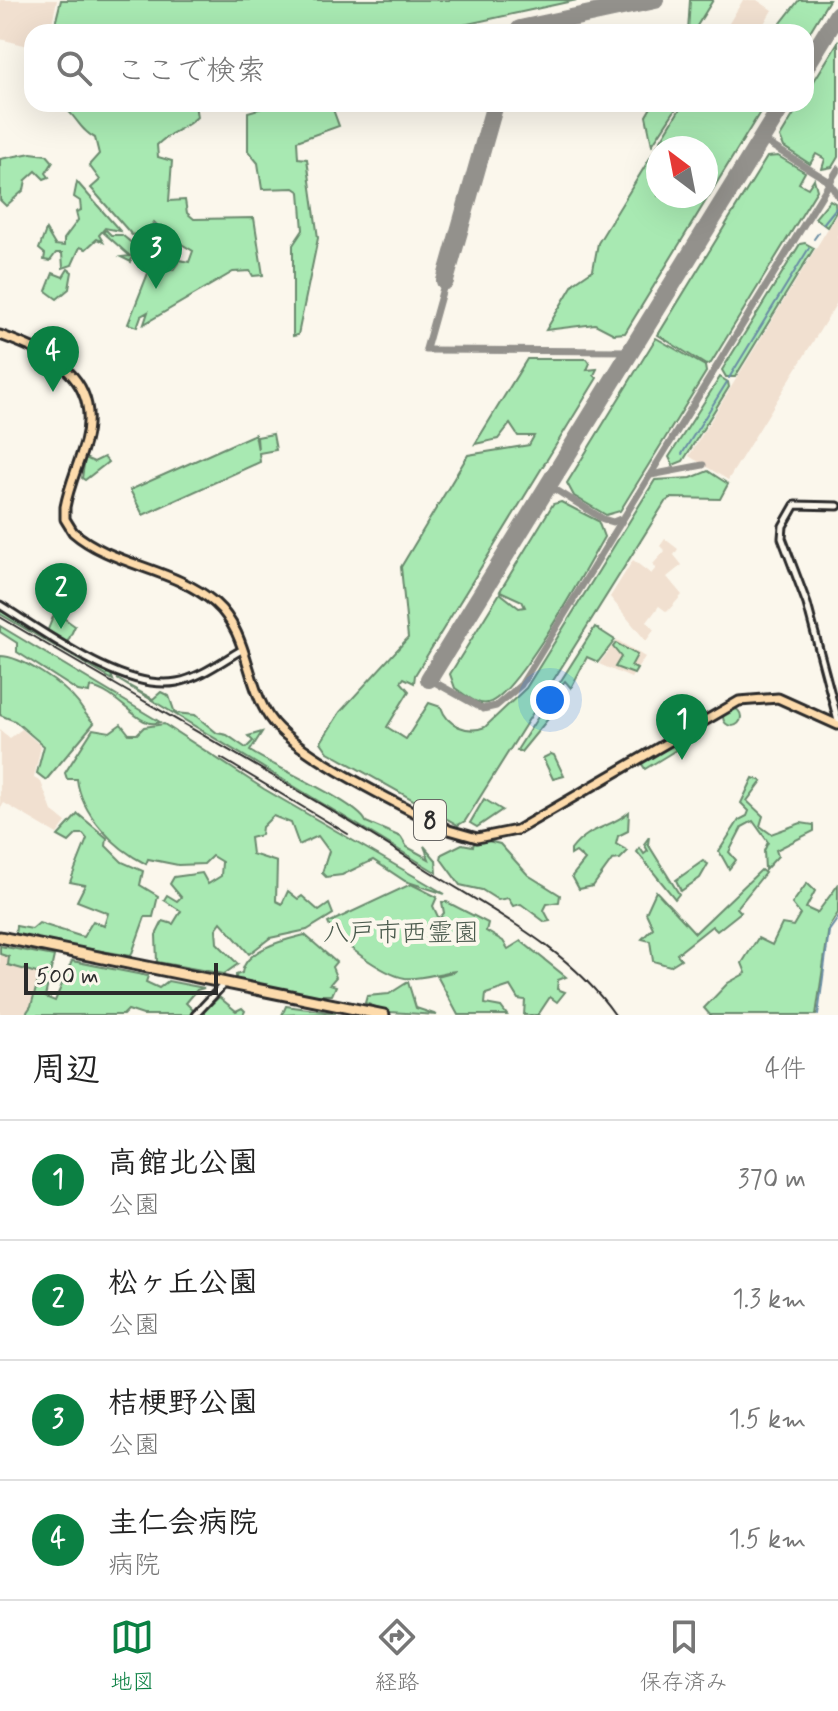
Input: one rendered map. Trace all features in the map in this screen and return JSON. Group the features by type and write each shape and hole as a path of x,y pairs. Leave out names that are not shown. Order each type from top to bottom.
{"highway":[{"path":"0,939 367,1015"},
{"path":"223,985 384,1015"}],"main road":[{"name":"8","path":"0,335 57,359 69,371 83,395 87,428 65,507 70,528 83,540 208,598 232,623 264,709 285,736 439,825 477,838 517,830 739,701 778,698 838,723"}],"street":[{"path":"838,506 795,505 783,526 782,538 807,604 838,723"},
{"path":"0,605 86,656 135,679 155,683 187,679 243,649"},
{"path":"195,1015 223,985"}],"shaded area":[{"path":"0,0 57,0 52,24 24,24 24,45 0,39"},
{"path":"743,0 757,0 772,10 764,24 729,24"},
{"path":"838,212 838,301 728,480 689,456"},
{"path":"665,539 678,549 674,555 682,565 667,577 682,595 667,612 659,606 647,622 654,630 646,641 610,597 633,560 651,574 656,568 653,564 665,551 660,546"},
{"path":"617,640 645,657 631,678 599,664"},
{"path":"22,729 41,746 34,778 41,782 52,811 66,822 57,834 4,803 0,809 0,730 10,738"},
{"path":"0,952 43,962 31,1006 23,1015 0,1015"}],"green space":[{"path":"61,0 577,0 468,24 55,24"},
{"path":"690,0 713,0 698,24 688,24"},
{"path":"799,0 829,0 814,25 780,24"},
{"path":"838,42 838,157 832,167 822,169 825,159 816,154 810,164 784,147 780,137 795,112 814,112 814,81"},
{"path":"70,112 196,112 197,117 157,145 158,157 172,161 169,201 185,200 187,213 194,219 254,218 263,275 253,276 250,271 233,272 144,324 148,312 141,316 137,327 128,324 150,268 139,250 144,250 151,260 173,270 180,260 189,262 193,251 168,236 154,222 143,238 139,233 132,235 91,188 100,180 89,165 99,154 95,138"},
{"path":"248,112 334,112 339,126 297,141 298,158 307,159 318,238 298,335 293,336 293,245 303,230 300,192 294,188 262,189 258,163 248,151"},
{"path":"648,112 674,112 658,136 650,136 646,116"},
{"path":"678,112 760,112 718,181 718,136 663,136"},
{"path":"31,153 47,155 53,162 46,173 49,177 44,179 36,171 26,180 24,190 6,206 0,200 0,159"},
{"path":"778,156 805,172 799,183 808,188 814,179 817,190 711,363 706,365 658,335 767,157"},
{"path":"646,165 646,208 701,208 625,333 614,334 595,324 546,330 574,283 593,270 598,243"},
{"path":"77,182 120,231 105,228 99,235 103,242 97,239 86,249 80,247 72,265 63,268 62,253 56,253 50,261 44,260 45,254 39,249 46,230 55,245 64,246 64,239 78,220 76,212 81,210 80,201 74,197"},
{"path":"830,200 835,203 836,212 827,227 815,218"},
{"path":"106,230 111,235 122,235 134,245 131,262 121,257 130,256 103,232"},
{"path":"800,244 814,248 735,377 726,377 722,370"},
{"path":"68,269 72,272 69,289 57,299 46,291 53,273 63,277"},
{"path":"656,338 705,366 706,372 620,511 606,515 574,496 567,483"},
{"path":"527,359 587,359 590,363 587,370 597,369 594,375 597,378 415,675 414,683 404,678 401,682 409,691 387,727 406,739 429,703 441,707 453,724 472,730 485,727 526,688 655,480 691,478 708,471 728,484 720,499 671,498 665,502 465,821 458,825 328,752 321,742 340,712 408,638 401,567 468,455 529,445 534,436 518,436 510,424 498,439 475,444"},
{"path":"720,377 728,382 729,387 683,461 673,465 669,457"},
{"path":"255,434 258,450 257,437 273,434 276,450 259,453 260,462 143,515 130,490"},
{"path":"104,457 108,462 85,480 82,478 85,458 94,462"},
{"path":"561,502 598,521 604,537 550,629 516,678 501,695 488,703 475,701 455,688 450,674 500,593 519,608 525,607 522,601 500,591 553,504"},
{"path":"0,610 110,672 113,680 0,614"},
{"path":"55,612 75,626 67,643 47,632"},
{"path":"0,626 160,722 144,721 101,690 90,687 89,693 78,691 17,652 17,643 0,632"},
{"path":"595,627 615,640 598,662 587,657 571,688 565,681 559,688 567,693 566,697 521,752 517,750"},
{"path":"616,643 637,655 631,666 637,669 634,674 615,667 621,657 613,647"},
{"path":"0,656 20,661 53,680 72,696 94,723 46,780 37,773 44,746 15,721 0,715"},
{"path":"117,679 153,699 161,692 169,696 175,713 195,715 217,733 227,735 246,748 253,741 248,736 262,732 250,751 348,805 366,822 401,837 407,847 429,859 424,846 436,860 437,873"},
{"path":"728,708 736,708 741,717 739,724 728,726 723,721 723,713"},
{"path":"121,724 129,734 137,734 144,727 164,724 264,789 445,894 405,881 373,860 342,875 326,877 322,873 329,851 318,836 299,845 291,823 273,816 262,827 261,835 250,838 252,854 277,862 276,901 282,904 288,891 298,899 302,896 319,911 329,904 333,914 307,930 270,938 249,954 221,922 216,929 217,943 238,964 224,974 157,962 156,935 163,921 173,924 181,911 164,900 167,895 177,901 181,897 170,884 174,877 202,873 208,884 221,876 222,862 212,856 204,864 178,865 148,859 146,864 122,849 92,817 77,779 67,779 65,773 93,729 110,732"},
{"path":"671,743 676,750 645,769 640,761"},
{"path":"551,754 564,776 553,779 543,758"},
{"path":"753,778 762,781 747,801 763,816 760,826 771,834 801,823 814,825 814,831 776,850 778,856 765,870 764,851 768,842 753,821 742,827 729,852 736,860 729,869 719,851 739,820 747,816 749,811 741,803"},
{"path":"484,799 502,810 477,827 470,823"},
{"path":"629,812 628,831 618,836 616,844 628,851 620,859 612,860 593,886 579,889 572,876 585,860 576,852 571,855 571,850 585,836"},
{"path":"78,814 107,838 106,846 122,862 143,871 140,885 158,896 153,917 145,917 131,956 15,936 16,926 32,929 39,923 83,937 93,921 104,926 108,913 77,901 85,885 70,882 87,839 83,834 77,834 69,842 58,836"},
{"path":"649,837 648,844 679,894 675,899 637,852 640,848 644,854 648,851 644,844"},
{"path":"475,841 500,844 528,875 560,895 559,902 547,904 544,910 550,921 545,922 521,904 513,906 508,898 498,900 482,890 460,885 441,859 442,854 462,844 473,846"},
{"path":"703,861 708,864 700,878 681,891 676,880"},
{"path":"761,870 765,873 737,908 741,912 717,931 712,926 677,954 681,959 670,966 653,961 650,941 642,939 653,928 646,913 656,891 695,933"},
{"path":"807,883 815,891 806,908 817,913 838,885 838,913 829,927 816,1015 710,1015 704,1008 728,983 746,973 742,963 758,938 772,945 782,924 793,926 800,914 792,904"},
{"name":"八戸市西霊園","path":"411,884 437,897 433,906 439,919 444,913 442,902 447,902 488,923 486,931 503,941 508,949 521,941 566,977 558,980 557,989 565,992 557,1002 550,997 538,1015 524,1015 525,1000 518,999 510,986 486,994 485,1004 501,1007 507,1015 458,1015 437,976 456,971 417,978 396,975 373,964 350,947 328,923"},
{"path":"305,935 336,962 332,967 336,977 330,984 336,986 332,995 306,995 236,981 236,975 242,973 250,958 258,952"},
{"path":"0,946 54,956 45,997 55,1001 72,961 148,976 146,982 159,988 168,981 204,988 197,990 186,1003 194,1011 191,1015 143,1015 128,1010 123,1015 25,1015 31,1006 40,974 8,965 9,957 0,954"},
{"path":"408,982 416,1008 437,1015 390,1012 365,1003 367,996 389,994"},
{"path":"219,997 236,1011 242,1008 245,1011 243,1015 200,1015"},
{"path":"286,1006 336,1013 282,1015"}],"water":[{"path":"155,225 175,241 174,245 155,248 146,242 145,236"}],"waterway":[{"path":"823,224 836,208"},
{"path":"814,239 819,232"},
{"path":"729,378 809,248"},
{"path":"682,454 727,382"},
{"path":"818,1015 829,931 838,918"}],"taxiway":[{"path":"761,139 830,182 838,196"},
{"path":"429,679 483,709 496,706 521,685 838,169"},
{"path":"426,349 445,281"},
{"path":"426,350 631,351"},
{"path":"651,475 703,465"},
{"path":"548,485 603,519 613,522 623,518"}],"runway":[{"path":"543,24 655,0"},
{"path":"814,53 838,14"},
{"path":"445,281 493,112"},
{"path":"429,679 778,112"}],"railway":[{"path":"0,617 323,806 530,934 576,971 615,1015"},
{"path":"221,758 348,834"}],"place":[{"name":"桔梗野公園","path":"156,289"},
{"name":"圭仁会病院","path":"53,392"},
{"name":"松ヶ丘公園","path":"61,629"},
{"name":"高館北公園","path":"682,760"}]}
